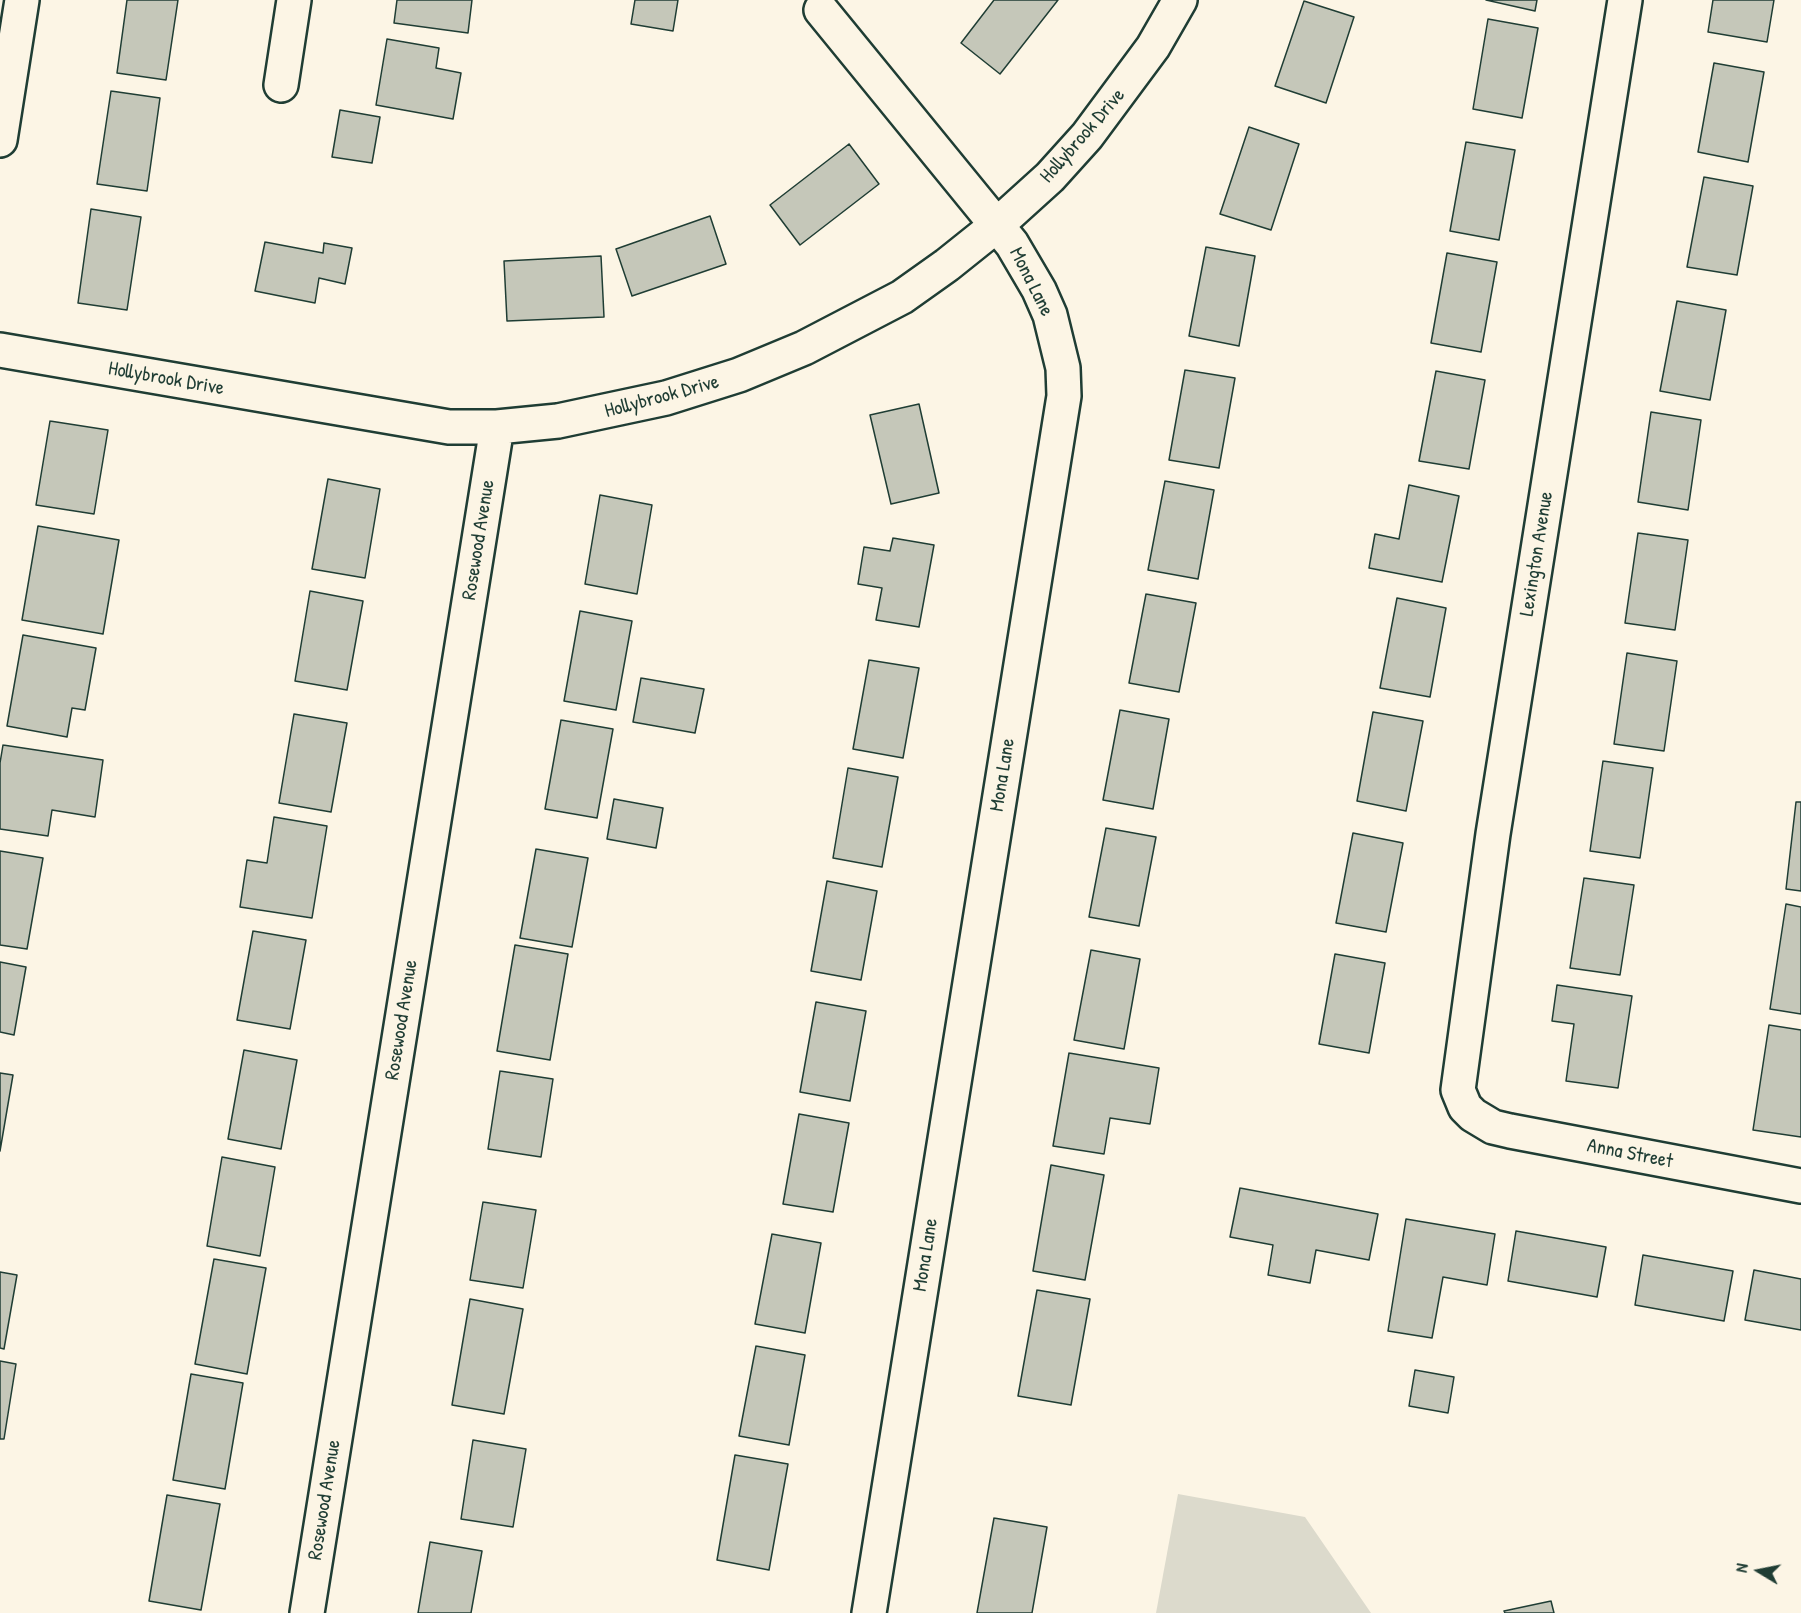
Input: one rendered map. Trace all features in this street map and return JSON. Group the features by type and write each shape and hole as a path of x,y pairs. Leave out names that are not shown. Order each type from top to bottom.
{"street":[{"path":"0,141 22,0"},
{"path":"281,85 294,0"},
{"name":"Hollybrook Drive","path":"0,350 449,427 497,427 558,421 613,412 739,375 804,348 902,297 997,225 1050,177 1087,136 1153,47 1180,0"},
{"name":"Lexington Avenue","path":"1464,1107 1458,1090 1461,1054 1493,834 1625,0"},
{"name":"Mona Lane","path":"821,10 1012,244 1034,280 1050,315 1063,368 1064,396 869,1613"},
{"name":"Rosewood Avenue","path":"307,1613 497,427"},
{"name":"Anna Street","path":"1464,1107 1493,1126 1510,1131 1801,1186"}],"shaded area":[{"path":"1178,1494 1305,1517 1371,1613 1156,1613"}],"building":[{"path":"127,0 178,0 166,80 117,73"},
{"path":"397,0 472,0 468,33 394,23"},
{"path":"635,0 678,0 673,31 631,24"},
{"path":"994,0 1058,0 1000,74 961,43"},
{"path":"1486,0 1537,0 1535,11"},
{"path":"1713,0 1774,0 1767,42 1708,32"},
{"path":"1304,1 1354,17 1326,103 1275,86"},
{"path":"1488,19 1538,28 1522,118 1473,109"},
{"path":"387,39 439,48 436,68 461,73 453,119 376,105"},
{"path":"1714,63 1764,72 1748,162 1698,152"},
{"path":"111,91 160,98 147,191 97,184"},
{"path":"340,110 380,117 372,163 332,157"},
{"path":"1249,127 1299,144 1271,230 1220,214"},
{"path":"1466,142 1515,150 1499,240 1450,231"},
{"path":"849,144 879,184 800,245 770,205"},
{"path":"1704,177 1753,186 1737,275 1687,267"},
{"path":"91,209 141,217 127,310 78,303"},
{"path":"710,216 726,264 632,296 616,249"},
{"path":"265,242 323,253 324,243 352,248 345,284 319,278 315,303 255,291"},
{"path":"1206,247 1255,256 1239,346 1189,336"},
{"path":"1447,253 1497,262 1481,352 1431,343"},
{"path":"601,256 604,317 507,321 504,261"},
{"path":"1677,301 1726,310 1710,400 1660,391"},
{"path":"1185,370 1235,378 1219,468 1169,460"},
{"path":"1436,371 1485,380 1469,469 1419,461"},
{"path":"919,404 939,493 891,504 870,415"},
{"path":"1651,412 1701,420 1688,510 1638,502"},
{"path":"50,421 108,430 94,514 36,505"},
{"path":"328,479 380,489 365,578 312,569"},
{"path":"1165,481 1214,490 1198,579 1148,570"},
{"path":"1409,485 1459,496 1442,582 1369,568 1375,534 1399,539"},
{"path":"600,495 652,505 637,594 585,584"},
{"path":"38,526 119,540 103,634 22,620"},
{"path":"1638,533 1688,540 1675,630 1625,623"},
{"path":"893,538 934,545 919,627 876,620 882,588 858,584 864,547 890,551"},
{"path":"310,591 363,601 347,690 295,681"},
{"path":"1146,594 1196,603 1179,692 1129,683"},
{"path":"1397,598 1446,608 1430,697 1380,688"},
{"path":"580,611 632,621 616,710 564,701"},
{"path":"23,635 96,648 85,710 72,708 67,737 7,726"},
{"path":"1627,653 1677,661 1664,751 1614,744"},
{"path":"869,660 919,668 903,758 853,749"},
{"path":"641,678 704,689 695,733 633,722"},
{"path":"1120,710 1169,719 1153,809 1103,800"},
{"path":"1373,712 1423,721 1406,811 1357,801"},
{"path":"294,714 347,723 331,812 279,803"},
{"path":"561,720 613,729 597,818 545,809"},
{"path":"3,745 103,760 95,817 52,810 48,836 0,829 0,763"},
{"path":"1603,761 1653,768 1640,858 1590,851"},
{"path":"848,768 898,777 882,867 833,858"},
{"path":"614,799 663,808 656,848 607,839"},
{"path":"1796,802 1801,802 1801,891 1786,889"},
{"path":"274,817 327,826 312,918 240,907 247,860 267,863"},
{"path":"1106,828 1156,837 1139,926 1089,917"},
{"path":"1353,833 1403,843 1386,932 1336,923"},
{"path":"536,849 588,858 572,947 520,938"},
{"path":"0,851 43,858 27,949 0,945"},
{"path":"1584,878 1634,885 1620,975 1570,968"},
{"path":"827,881 877,891 861,980 811,971"},
{"path":"1786,904 1801,907 1801,1014 1770,1009"},
{"path":"253,931 306,940 290,1029 237,1020"},
{"path":"515,945 568,954 550,1060 497,1051"},
{"path":"1091,950 1140,959 1124,1049 1074,1040"},
{"path":"1335,954 1385,963 1369,1053 1319,1044"},
{"path":"0,962 26,967 14,1035 0,1032"},
{"path":"1557,985 1632,996 1618,1088 1566,1081 1574,1024 1552,1021"},
{"path":"816,1002 866,1011 850,1101 800,1092"},
{"path":"1769,1025 1801,1030 1801,1137 1753,1130"},
{"path":"244,1050 297,1060 281,1149 228,1139"},
{"path":"1069,1053 1159,1068 1150,1124 1110,1118 1104,1154 1053,1146"},
{"path":"500,1071 553,1079 541,1157 488,1149"},
{"path":"0,1073 13,1075 0,1151"},
{"path":"799,1114 849,1123 833,1212 783,1204"},
{"path":"222,1157 275,1167 260,1256 207,1246"},
{"path":"1051,1165 1104,1175 1085,1280 1033,1271"},
{"path":"1240,1188 1378,1214 1369,1260 1316,1250 1310,1283 1268,1275 1273,1245 1230,1237"},
{"path":"483,1202 536,1210 523,1288 470,1280"},
{"path":"1406,1219 1495,1234 1487,1285 1443,1277 1432,1338 1388,1331"},
{"path":"1516,1231 1606,1247 1597,1297 1508,1281"},
{"path":"772,1234 821,1243 805,1333 755,1324"},
{"path":"1643,1255 1733,1271 1724,1321 1635,1305"},
{"path":"214,1259 266,1268 247,1374 195,1364"},
{"path":"1754,1270 1801,1279 1801,1330 1745,1320"},
{"path":"0,1272 17,1275 4,1349 0,1348"},
{"path":"1037,1290 1090,1299 1071,1405 1018,1396"},
{"path":"470,1299 523,1309 504,1414 452,1405"},
{"path":"756,1346 805,1355 789,1445 739,1436"},
{"path":"0,1361 16,1364 4,1439 0,1439"},
{"path":"1415,1370 1454,1377 1448,1413 1409,1406"},
{"path":"191,1374 243,1383 225,1489 173,1480"},
{"path":"473,1440 526,1449 513,1527 461,1519"},
{"path":"735,1455 788,1464 769,1570 717,1560"},
{"path":"167,1495 220,1504 201,1610 149,1601"},
{"path":"994,1518 1047,1527 1032,1613 977,1613"},
{"path":"430,1542 482,1551 471,1613 418,1613"},
{"path":"1551,1601 1554,1613 1505,1613 1504,1611"}]}
